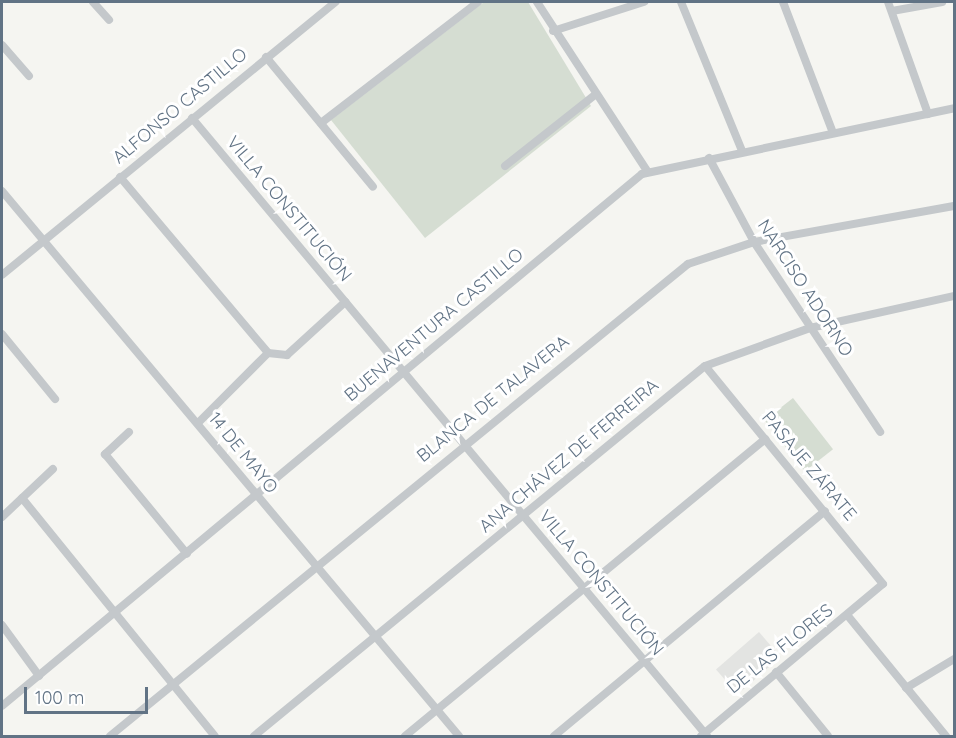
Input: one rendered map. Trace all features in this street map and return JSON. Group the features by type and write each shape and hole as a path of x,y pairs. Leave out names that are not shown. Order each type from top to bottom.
{"street":[{"path":"93,2 110,20"},
{"name":"ALFONSO CASTILLO","path":"2,275 48,240 120,177 336,2"},
{"path":"321,123 478,2"},
{"path":"537,2 553,32 647,171"},
{"path":"553,32 644,2"},
{"path":"681,2 742,151"},
{"path":"783,2 833,134"},
{"path":"888,2 928,114"},
{"path":"892,11 942,2"},
{"path":"2,45 29,76"},
{"path":"266,57 373,188"},
{"path":"505,166 595,95"},
{"name":"BUENAVENTURA CASTILLO","path":"2,706 113,616 404,370 647,171 954,108"},
{"name":"VILLA CONSTITUCIÓN","path":"192,118 404,370 704,735"},
{"name":"NARCISO ADORNO","path":"709,158 754,242 880,432"},
{"path":"120,177 268,353 287,355 345,302"},
{"name":"14 DE MAYO","path":"2,191 48,240 314,566 459,736"},
{"name":"BLANCA DE TALAVERA","path":"110,736 464,443 688,264 754,242 954,206"},
{"name":"ANA CHÁVEZ DE FERREIRA","path":"254,736 705,366 810,328 954,296"},
{"path":"2,334 55,399"},
{"path":"198,423 268,353"},
{"name":"PASAJE ZÁRATE","path":"705,366 881,579 882,589"},
{"path":"129,432 105,454 187,554"},
{"path":"405,736 765,439"},
{"path":"2,517 53,470"},
{"path":"22,498 113,616 214,736"},
{"path":"554,736 646,663 825,511"},
{"name":"DE LAS FLORES","path":"704,735 776,672 882,589"},
{"path":"848,616 946,736"},
{"path":"2,626 39,676"},
{"path":"906,688 954,659"},
{"path":"776,672 828,736"}],"shaded area":[{"path":"484,2 528,2 591,106 425,238 331,120"},
{"path":"793,398 833,449 805,471 765,420"},
{"path":"759,632 781,657 738,694 716,669"}]}
